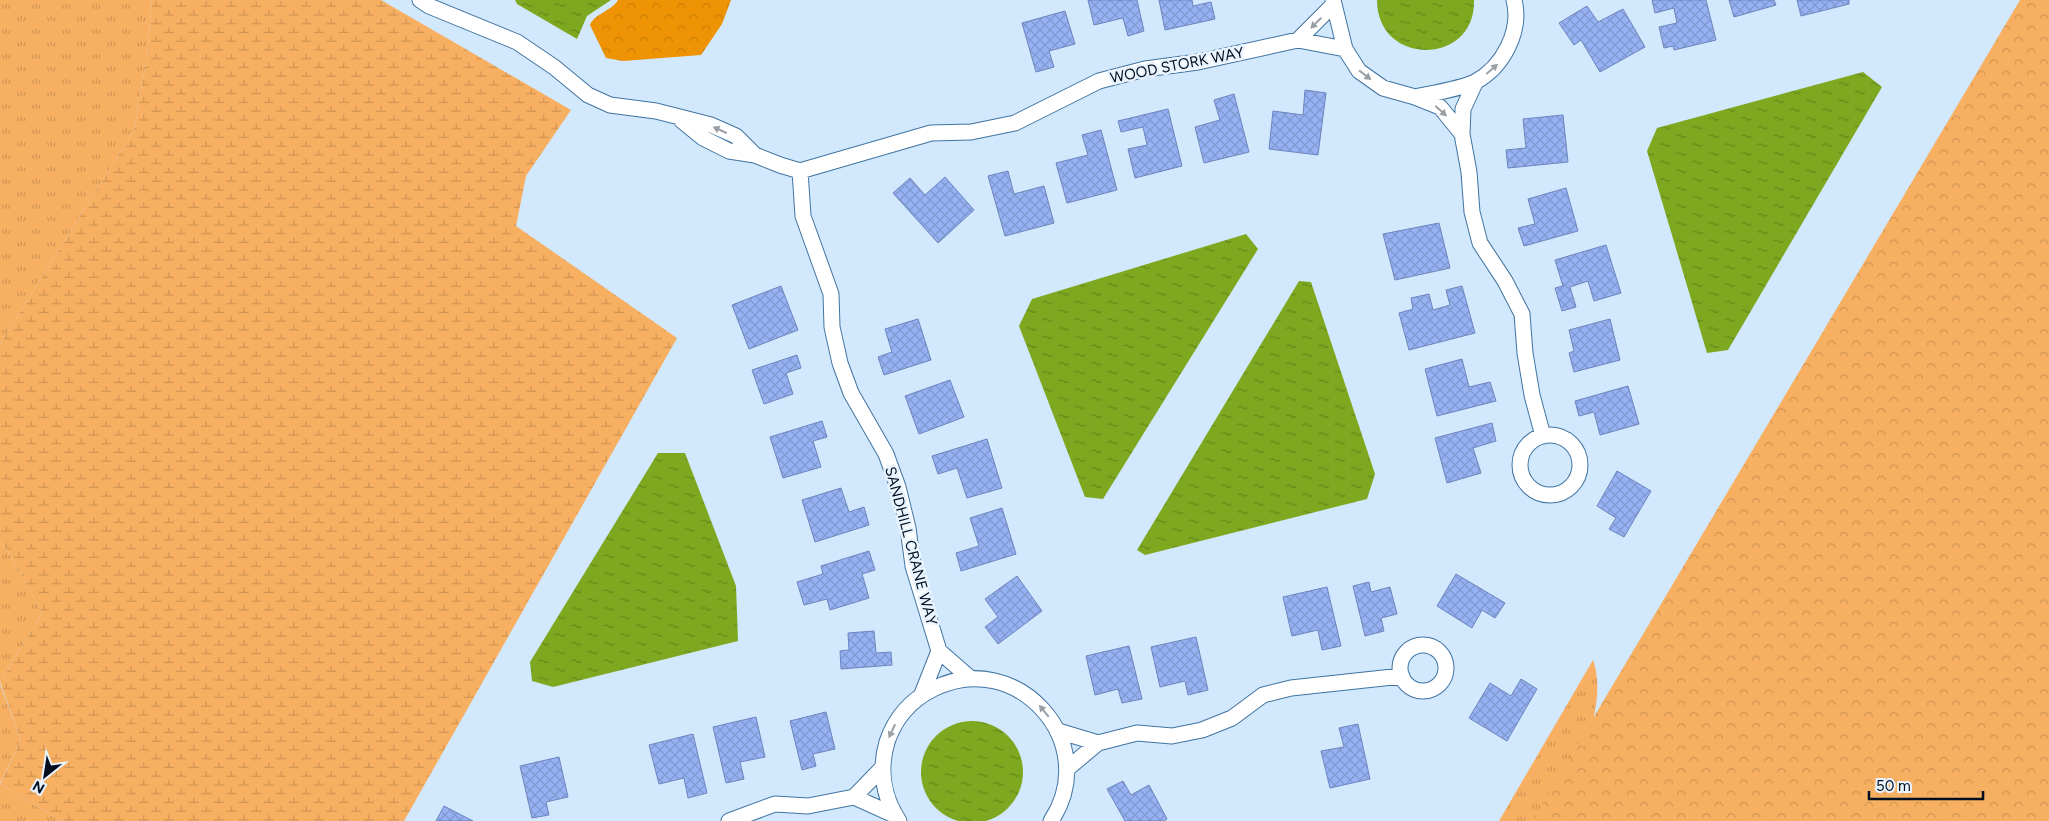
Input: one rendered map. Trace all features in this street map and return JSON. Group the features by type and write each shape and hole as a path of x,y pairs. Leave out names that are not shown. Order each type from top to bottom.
{"street":[{"path":"420,0 429,6 517,42 554,67 588,95 610,105 656,111 711,125 736,136 755,155 800,171"},
{"path":"1298,40 1333,2"},
{"path":"1333,2 1345,50 1359,71 1383,88 1415,97 1440,107 1462,134"},
{"path":"1518,3 1513,36 1498,64 1475,83 1463,109 1462,134 1469,172 1472,212 1480,243 1505,280 1522,314 1532,395 1543,436"},
{"name":"WOOD STORK WAY","path":"800,171 931,133 971,132 1015,123 1099,81 1145,69 1198,62 1298,40 1345,50"},
{"path":"1415,97 1475,83"},
{"name":"SANDHILL CRANE WAY","path":"800,171 803,216 831,294 832,327 840,363 851,393 886,454 898,487 908,528 913,566 939,651"},
{"path":"922,694 939,651 970,678"},
{"path":"1067,769 1098,743 1138,733 1172,736 1202,730 1232,718 1263,695 1291,688 1402,676"},
{"path":"897,818 884,787 883,767 890,733 898,718 922,694 945,683 970,678 997,680 1022,691 1043,708 1058,731 1065,749 1067,769 1064,792 1051,821"},
{"path":"1058,731 1098,743"},
{"path":"729,821 775,804 808,806 854,797 883,767"},
{"path":"854,797 897,818"}],"green space":[{"path":"0,0 152,0 147,57 134,130 0,344"},
{"path":"152,0 381,0 571,110 526,176 516,226 677,338 404,821 61,821 0,784 21,740 0,682 42,613 11,556 0,541 0,344 134,130 147,57"},
{"path":"618,0 731,0 722,24 701,55 623,61 606,58 590,25 592,21 612,7"},
{"path":"2020,0 2049,0 2049,821 1532,821"},
{"path":"0,541 11,556 42,613 0,682"},
{"path":"1593,660 1597,679 1597,699 1593,720 1580,763 1556,821 1499,821"},
{"path":"0,684 21,740 0,783"},
{"path":"0,784 61,821 0,821"}],"water":[{"path":"515,0 611,0 587,16 577,39 517,4"},
{"path":"1377,0 1474,0 1470,22 1460,37 1444,47 1426,50 1408,47 1392,38 1381,22"},
{"path":"1863,72 1882,87 1728,350 1707,353 1647,151 1657,128"},
{"path":"1246,234 1258,249 1103,499 1085,497 1019,326 1032,299"},
{"path":"1299,281 1311,282 1375,474 1367,499 1145,555 1137,550"},
{"path":"658,453 685,453 736,586 738,641 553,687 532,681 530,662"},
{"path":"972,721 992,725 1008,736 1019,752 1023,772 1019,792 1008,808 992,819 972,823 952,819 936,808 925,792 921,772 925,752 936,736 952,725"}],"building":[{"path":"1088,0 1137,0 1144,31 1128,36 1123,18 1094,25"},
{"path":"1159,0 1192,0 1193,6 1211,2 1215,19 1165,30"},
{"path":"1652,0 1706,0 1716,40 1674,50 1673,46 1664,48 1659,27 1677,23 1674,8 1655,13"},
{"path":"1729,0 1774,0 1776,5 1734,17"},
{"path":"1797,0 1849,0 1849,4 1801,16"},
{"path":"1587,6 1598,22 1623,9 1645,47 1600,72 1581,40 1574,45 1559,23"},
{"path":"1065,11 1075,44 1049,51 1054,67 1036,72 1022,23"},
{"path":"1305,90 1326,93 1318,155 1269,149 1273,111 1303,115"},
{"path":"1234,94 1249,152 1204,163 1195,127 1220,120 1214,100"},
{"path":"1168,109 1182,166 1135,178 1128,149 1147,145 1143,127 1121,132 1118,121"},
{"path":"1563,115 1568,162 1508,168 1506,150 1526,148 1523,119"},
{"path":"1101,130 1117,190 1067,203 1056,163 1088,155 1082,135"},
{"path":"1008,171 1014,194 1044,186 1054,223 1005,236 988,176"},
{"path":"945,177 974,210 938,243 893,193 910,178 925,195"},
{"path":"1566,188 1578,231 1524,246 1518,228 1535,224 1528,199"},
{"path":"1439,223 1450,268 1395,280 1383,234"},
{"path":"1606,245 1621,293 1594,301 1588,281 1570,287 1576,307 1562,311 1555,288 1563,286 1555,260"},
{"path":"781,286 798,330 749,349 732,305"},
{"path":"1462,286 1475,333 1409,350 1399,313 1413,309 1411,298 1429,294 1433,310 1450,305 1446,290"},
{"path":"918,319 931,360 884,375 878,357 892,352 885,329"},
{"path":"1610,319 1620,360 1574,372 1569,353 1574,351 1569,330"},
{"path":"797,355 801,368 786,373 793,394 764,404 752,370"},
{"path":"1462,359 1469,387 1490,382 1496,401 1437,416 1425,369"},
{"path":"950,380 964,417 919,434 905,396"},
{"path":"1628,386 1639,424 1600,435 1594,412 1579,416 1575,401"},
{"path":"822,421 827,437 813,441 821,467 783,478 770,437"},
{"path":"1492,423 1496,441 1473,448 1481,473 1447,483 1435,438"},
{"path":"987,439 1002,488 967,498 957,468 938,474 932,456"},
{"path":"1617,471 1651,491 1624,537 1609,529 1616,518 1597,506"},
{"path":"841,488 849,512 864,507 869,525 815,542 802,500"},
{"path":"1002,508 1016,554 961,571 956,553 979,546 970,518"},
{"path":"869,551 875,570 862,574 869,598 830,610 827,599 804,605 797,582 823,574 821,566"},
{"path":"1456,574 1505,603 1495,618 1482,610 1472,628 1437,606"},
{"path":"1017,576 1042,611 998,644 985,627 998,617 985,599"},
{"path":"1369,582 1371,592 1390,587 1397,614 1381,618 1384,631 1365,636 1353,586"},
{"path":"1327,587 1341,646 1322,650 1318,630 1292,636 1283,597"},
{"path":"874,631 876,653 891,652 892,665 841,669 840,651 849,650 848,633"},
{"path":"1196,637 1208,690 1188,695 1185,681 1160,687 1151,647"},
{"path":"1129,646 1142,699 1122,703 1118,689 1095,695 1086,656"},
{"path":"1521,679 1537,689 1507,741 1469,718 1490,683 1511,696"},
{"path":"826,712 835,749 813,754 816,766 802,770 790,721"},
{"path":"756,717 765,757 740,762 744,779 726,783 713,727"},
{"path":"1358,724 1370,779 1330,788 1321,751 1344,747 1339,728"},
{"path":"693,734 707,793 688,798 684,778 659,784 649,745"},
{"path":"559,757 568,797 546,802 549,815 532,818 520,766"},
{"path":"1123,781 1131,795 1149,785 1167,819 1164,821 1125,821 1107,789"},
{"path":"444,806 473,821 436,821"}]}
